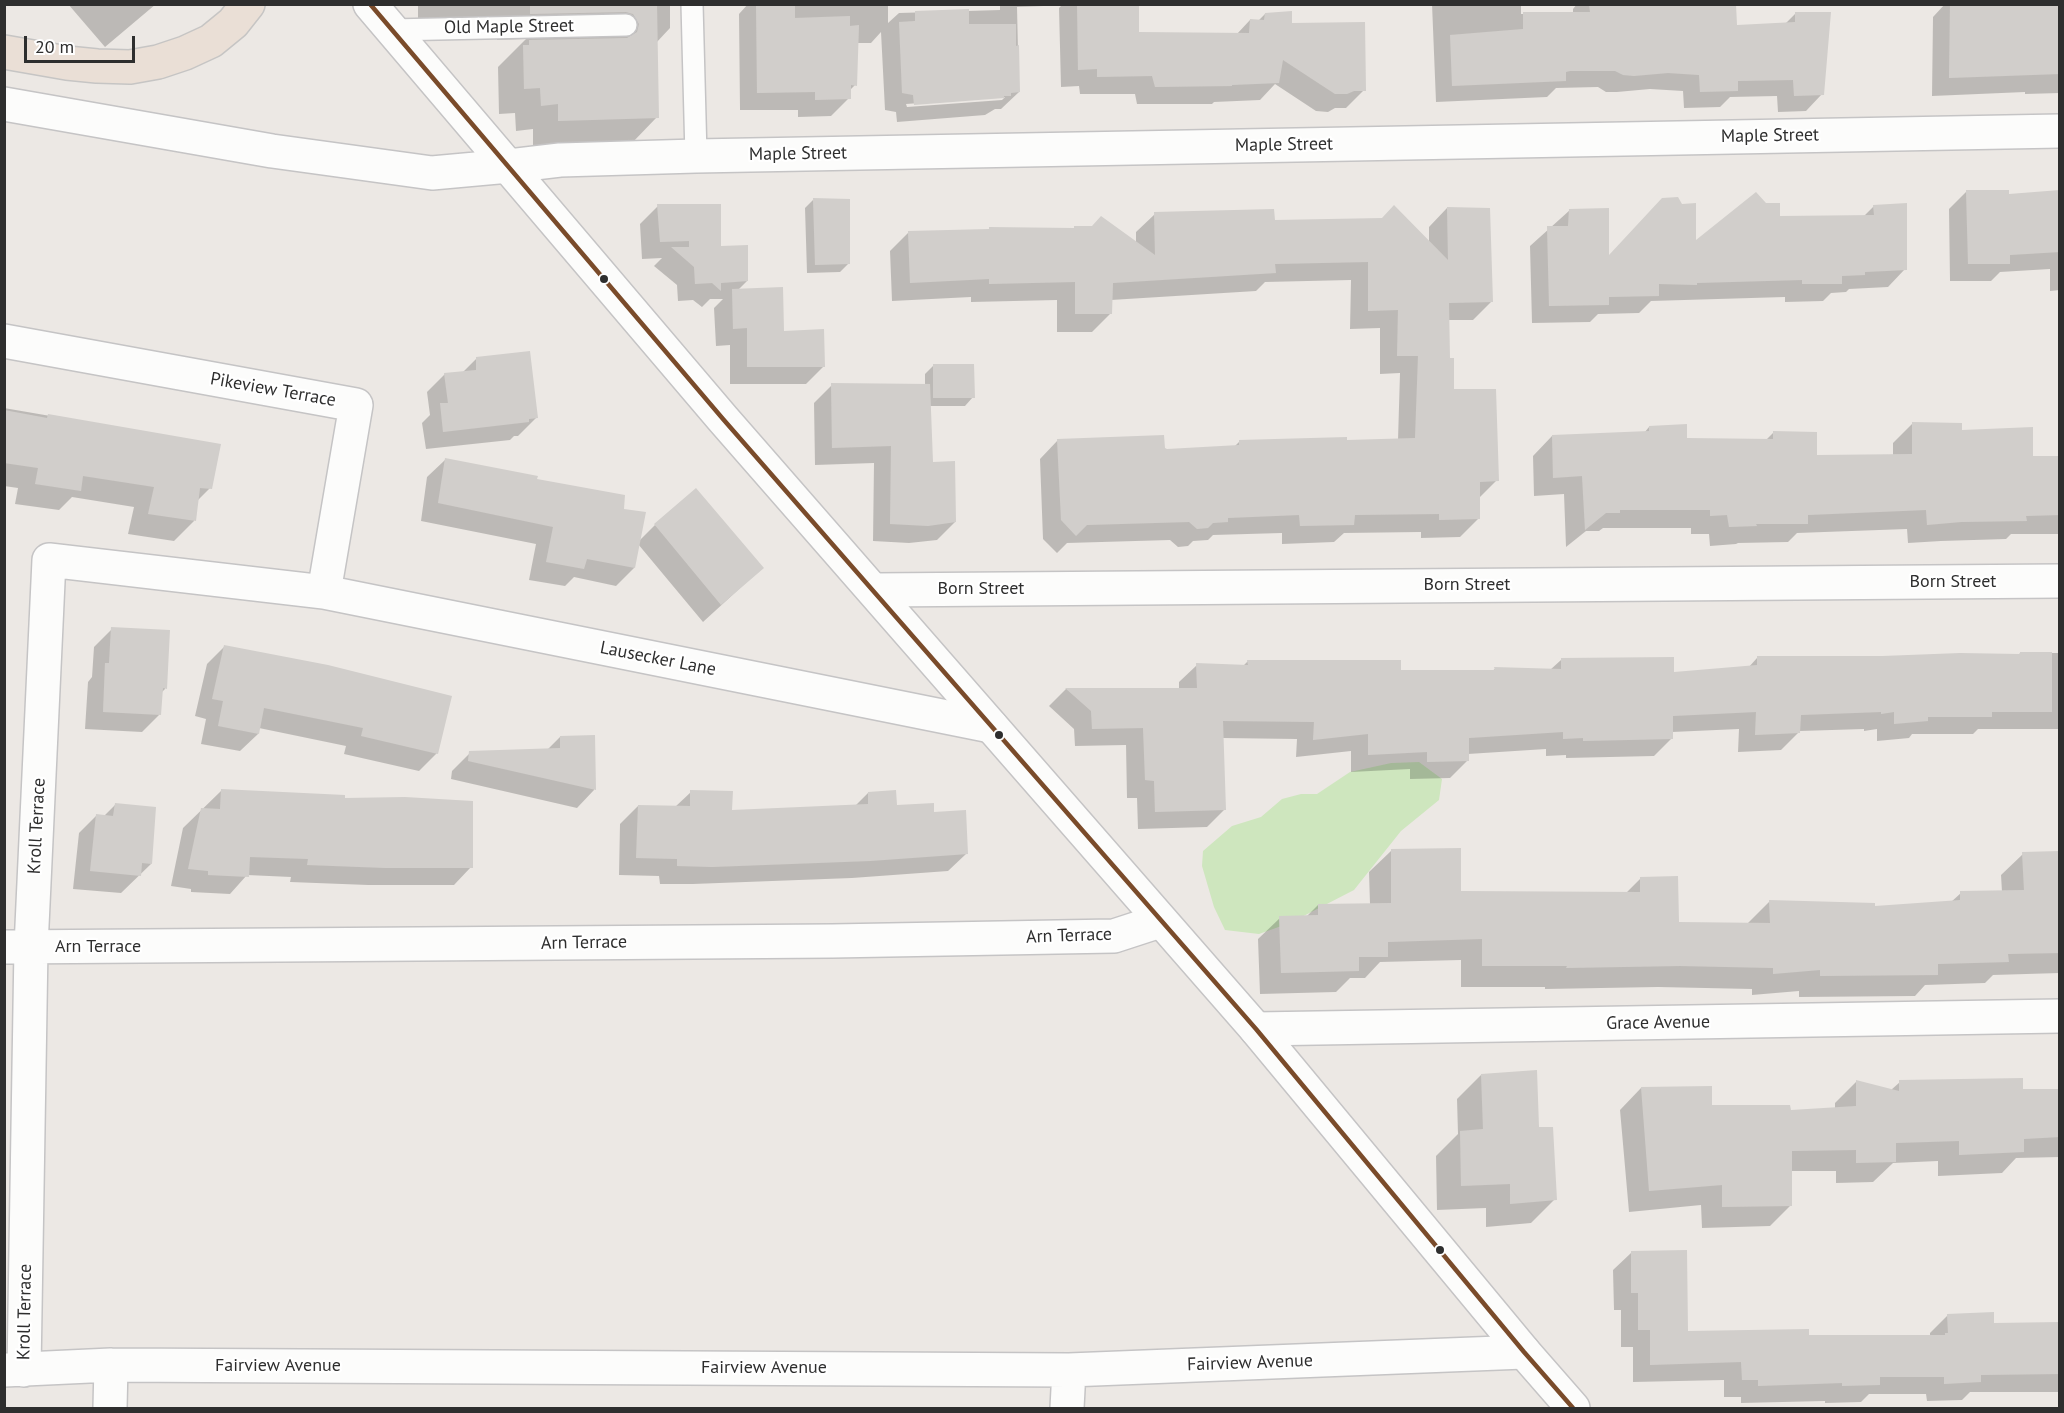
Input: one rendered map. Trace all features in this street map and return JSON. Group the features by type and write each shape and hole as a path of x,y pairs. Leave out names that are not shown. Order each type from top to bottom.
{"highway":[{"path":"4,52 97,66 130,67 158,62 211,41 233,23 248,4"}],"street":[{"path":"370,4 723,419 1256,1029 1573,1408"},
{"name":"Maple Street","path":"4,104 272,151 432,173 560,160 696,156 2060,131"},
{"name":"Pikeview Terrace","path":"4,341 356,405 324,592"},
{"name":"Kroll Terrace","path":"14,1370 18,947 49,560 324,592"},
{"name":"Born Street","path":"874,590 2060,581"},
{"name":"Lausecker Lane","path":"324,592 991,726"},
{"name":"Arn Terrace","path":"18,947 796,941 1114,936 1161,921"},
{"name":"Grace Avenue","path":"1256,1029 2060,1016"},
{"name":"Fairview Avenue","path":"14,1370 111,1365 1068,1370 1524,1352"},
{"path":"111,1365 111,1408"},
{"path":"1067,1408 1068,1370"}],"lane":[{"path":"692,4 696,156"},
{"name":"Old Maple Street","path":"391,30 626,24"}],"green space":[{"path":"1419,762 1442,779 1439,800 1401,831 1354,890 1290,923 1259,934 1225,930 1214,907 1202,866 1203,851 1232,826 1261,817 1282,799 1301,794 1317,794 1350,772 1391,763"}],"building":[{"path":"530,4 657,4 659,118 558,121 558,104 541,106 540,88 524,89 523,45 529,45 529,40 627,38 637,32 639,24 633,14 626,12 530,14"},
{"path":"756,4 795,4 795,18 850,16 850,26 859,25 857,86 851,85 851,99 815,100 815,92 757,93"},
{"path":"1077,4 1139,4 1139,32 1249,33 1250,19 1264,20 1265,13 1292,11 1292,23 1365,22 1366,91 1335,94 1283,60 1279,83 1155,87 1152,76 1097,77 1097,69 1078,70"},
{"path":"1589,4 1736,4 1737,25 1795,22 1795,12 1831,12 1824,95 1794,96 1793,80 1738,81 1738,91 1700,92 1699,75 1668,73 1634,76 1623,75 1615,71 1570,71 1566,72 1566,81 1452,86 1450,35 1523,29 1523,12 1590,12"},
{"path":"1950,4 2060,4 2060,74 1949,78"},
{"path":"969,9 969,24 1016,24 1020,92 1011,93 1011,96 1004,96 1004,98 914,105 913,95 902,93 899,22 915,21 915,11"},
{"path":"1966,190 2009,190 2009,194 2060,190 2060,252 2010,255 2010,264 1968,264"},
{"path":"1756,192 1766,203 1780,203 1780,216 1874,215 1873,205 1907,203 1907,270 1865,272 1865,275 1842,276 1842,284 1802,284 1802,280 1697,283 1697,285 1659,284 1659,296 1609,297 1609,305 1549,306 1547,226 1568,226 1569,209 1609,208 1609,255 1662,198 1678,197 1682,204 1696,203 1696,240"},
{"path":"813,198 850,199 850,264 815,265"},
{"path":"657,204 721,204 721,246 748,245 748,281 721,283 721,291 712,283 695,284 694,267 671,247 689,247 689,241 660,242"},
{"path":"1394,205 1448,260 1447,207 1490,208 1493,302 1449,303 1450,358 1454,358 1454,389 1496,389 1499,481 1480,482 1480,519 1439,520 1439,514 1355,515 1354,525 1300,526 1299,515 1228,518 1228,522 1213,523 1208,528 1197,529 1189,522 1087,525 1076,536 1061,520 1057,439 1164,435 1167,449 1239,445 1239,440 1415,438 1418,356 1397,356 1398,310 1368,311 1368,262 1275,264 1276,273 1113,283 1112,314 1075,314 1075,282 989,284 989,279 910,283 908,231 989,229 989,227 1074,228 1074,226 1092,226 1101,216 1155,255 1154,212 1274,209 1275,220 1382,218"},
{"path":"783,287 784,331 824,329 825,367 747,367 747,328 733,329 732,289"},
{"path":"530,351 538,418 529,419 529,422 443,432 440,403 448,403 444,373 476,370 476,357"},
{"path":"933,364 974,364 975,398 933,398"},
{"path":"831,383 930,384 933,462 955,461 956,522 928,526 890,524 891,446 832,448"},
{"path":"4,410 47,418 48,414 221,444 212,489 200,488 196,521 148,514 154,487 83,476 81,491 35,484 38,468 4,463"},
{"path":"1912,422 1962,423 1962,430 2033,427 2033,456 2060,456 2060,515 2026,516 2027,521 1927,525 1926,510 1808,515 1808,524 1756,524 1757,526 1729,527 1727,515 1710,516 1710,510 1620,510 1620,513 1606,513 1585,530 1582,476 1553,478 1552,435 1649,431 1649,426 1687,424 1687,438 1773,439 1773,431 1817,432 1817,455 1912,454"},
{"path":"445,458 538,476 537,479 625,495 624,509 646,512 635,568 587,559 584,569 546,562 553,527 438,503"},
{"path":"696,488 764,568 721,605 654,524"},
{"path":"111,627 170,630 167,689 163,688 161,715 103,712 105,663 109,663"},
{"path":"224,645 328,665 452,696 438,754 361,736 363,728 264,708 259,734 218,726 223,701 212,699"},
{"path":"2020,652 2052,652 2052,712 1992,712 1992,717 1928,717 1928,721 1894,724 1894,712 1801,715 1800,733 1755,735 1756,712 1673,716 1673,739 1583,741 1583,738 1563,739 1563,732 1469,738 1469,761 1427,762 1427,752 1368,755 1368,734 1313,740 1314,722 1223,721 1226,810 1155,812 1154,781 1145,780 1143,728 1092,729 1091,711 1065,688 1197,688 1196,663 1248,665 1247,660 1401,660 1401,670 1495,670 1494,667 1561,669 1561,658 1674,657 1674,672 1757,665 1757,656 2020,654"},
{"path":"595,735 596,790 468,761 469,751 560,748 560,736"},
{"path":"221,789 345,795 345,798 405,797 473,801 473,868 307,865 308,859 250,857 249,877 208,875 208,871 188,869 201,808 220,809"},
{"path":"690,790 733,791 732,810 868,804 868,792 896,790 897,805 934,803 934,812 966,810 968,854 870,861 712,867 677,866 677,859 636,858 638,805 690,806"},
{"path":"115,803 156,807 152,864 142,863 141,876 90,871 96,814 113,816"},
{"path":"1461,848 1461,891 1640,892 1640,877 1678,876 1679,922 1770,923 1769,900 1875,903 1875,906 1960,900 1960,891 2024,890 2022,852 2060,851 2060,953 2008,954 2009,962 1938,964 1938,975 1820,976 1820,970 1773,974 1773,968 1482,966 1482,939 1388,942 1388,957 1359,957 1359,971 1281,973 1279,916 1318,915 1318,904 1391,903 1391,849"},
{"path":"1537,1070 1539,1127 1553,1127 1557,1200 1510,1204 1510,1184 1461,1186 1460,1131 1483,1129 1481,1074"},
{"path":"2023,1078 2023,1089 2060,1089 2060,1137 2024,1139 2024,1152 1959,1155 1959,1141 1896,1143 1896,1162 1856,1163 1856,1150 1792,1151 1792,1206 1722,1207 1722,1185 1649,1191 1641,1087 1712,1086 1712,1105 1790,1105 1791,1110 1856,1106 1856,1080 1899,1091 1899,1080"},
{"path":"1687,1250 1688,1331 1809,1329 1809,1335 1945,1335 1948,1333 1947,1314 1994,1312 1994,1323 2060,1322 2060,1374 1981,1375 1981,1382 1944,1384 1944,1377 1880,1377 1880,1385 1842,1386 1842,1383 1758,1386 1758,1380 1742,1380 1741,1362 1650,1365 1650,1330 1638,1330 1638,1293 1631,1293 1631,1251"}],"transit line":[{"path":"370,4 723,419 1256,1029 1573,1408"}]}
